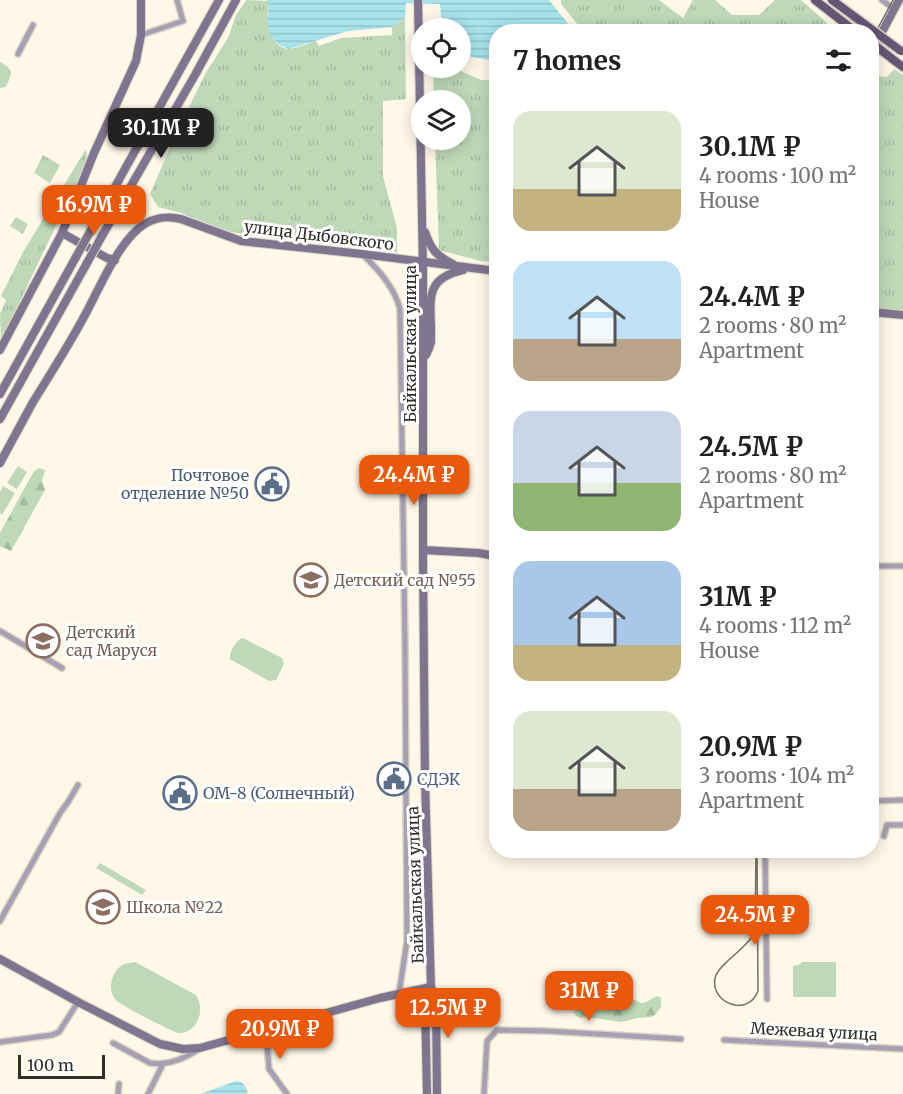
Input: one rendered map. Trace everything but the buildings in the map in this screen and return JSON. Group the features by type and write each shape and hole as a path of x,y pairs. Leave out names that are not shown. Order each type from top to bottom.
{"main road":[{"path":"0,350 62,233 94,153 136,61 141,35 141,0"},
{"path":"0,394 219,0"},
{"path":"0,418 236,0"},
{"name":"Байкальская улица","path":"418,0 423,227 425,781 431,987 436,1003 437,1094"},
{"path":"832,0 840,3 864,24"},
{"path":"879,38 899,0"},
{"path":"817,1 846,24"},
{"path":"879,35 902,52"},
{"path":"879,48 903,67"},
{"name":"улица Дыбовского","path":"0,463 115,260 136,231 148,222 162,217 181,219 241,241 489,271"},
{"path":"423,227 435,252 442,258 464,268"},
{"path":"62,233 115,260"},
{"path":"424,362 431,341 430,301 432,292 443,276 464,268"},
{"path":"879,313 903,315"},
{"path":"0,373 9,378"},
{"path":"423,550 489,555"},
{"path":"0,959 160,1044 183,1049 200,1048 399,993 431,987"},
{"name":"Байкальская улица","path":"428,1094 425,1003 431,987"}],"street":[{"path":"141,35 183,21 177,0"},
{"path":"882,0 894,9"},
{"path":"18,54 33,25"},
{"path":"362,254 372,263 388,285 400,309 407,941 399,993"},
{"path":"879,566 903,566"},
{"path":"0,631 62,668"},
{"path":"0,921 78,785"},
{"path":"879,801 903,800"},
{"path":"884,836 887,825 903,825"},
{"path":"765,858 767,999"},
{"path":"0,1042 59,1032 78,1002"},
{"path":"266,1029 269,1069 287,1094"},
{"path":"484,1094 487,1041 497,1030 681,1038"},
{"name":"Межевая улица","path":"724,1040 903,1049"},
{"path":"113,1043 150,1063 163,1064 187,1058 200,1048"},
{"path":"148,1094 163,1064"},
{"path":"118,1094 119,1084"}],"green space":[{"path":"246,0 269,1 267,20 269,29 276,42 288,49 316,41 319,46 341,38 392,35 392,27 405,17 406,99 383,101 383,176 397,228 397,253 374,242 318,241 229,232 181,213 158,207 150,194 205,74 228,38 236,15"},
{"path":"561,0 659,0 683,18 693,0 715,0 732,15 759,15 775,0 801,0 828,24 577,24 561,4"},
{"path":"0,62 11,72 6,87 0,88"},
{"path":"894,69 903,75 903,311 879,308 879,76 887,77"},
{"path":"471,76 481,80 489,80 489,262 439,250 435,150 471,150 471,90 434,90 433,78 471,78"},
{"path":"86,149 84,167 1,341 0,314 6,300 1,296 23,252"},
{"path":"43,155 60,165 50,183 34,173"},
{"path":"16,217 28,224 23,234 10,226"},
{"path":"18,466 27,472 17,489 7,483"},
{"path":"39,468 45,470 42,481 45,490 11,551 0,546 0,533 34,471"},
{"path":"3,486 15,493 2,515 0,513 0,492"},
{"path":"243,638 282,658 284,664 276,680 269,681 230,659 234,645"},
{"path":"100,863 146,890 142,895 96,868"},
{"path":"135,962 196,995 200,1011 199,1018 192,1028 184,1033 178,1033 117,1001 111,988 115,973 122,965"},
{"path":"801,962 836,962 836,997 793,997 793,966"},
{"path":"657,996 661,998 661,1007 651,1017 621,1022 580,1018 574,1012 580,1004 589,999 612,1003 629,998 641,1003"}],"water":[{"path":"267,0 549,0 568,24 489,24 489,60 471,56 471,18 441,18 440,4 406,3 405,17 392,27 348,31 289,49 270,34 267,19 269,7"},
{"path":"236,1081 243,1083 248,1094 200,1094"}],"tram line":[{"path":"879,26 893,0"},
{"path":"756,858 755,932 722,967 715,978 718,994 731,1004 746,1004 758,991 757,858"}],"place":[{"name":"Почтовое отделение №50","path":"272,484"},
{"name":"Детский сад №55","path":"311,580"},
{"name":"Детский сад Маруся","path":"43,641"},
{"name":"СДЭК","path":"394,779"},
{"name":"ОМ-8 (Солнечный)","path":"180,793"},
{"name":"Школа №22","path":"103,907"}]}
